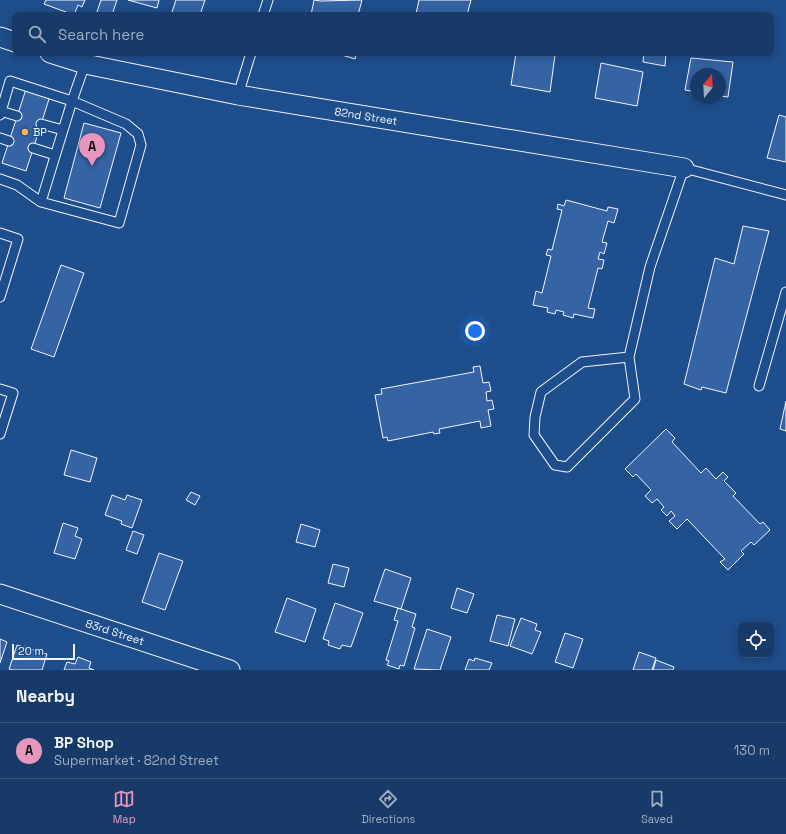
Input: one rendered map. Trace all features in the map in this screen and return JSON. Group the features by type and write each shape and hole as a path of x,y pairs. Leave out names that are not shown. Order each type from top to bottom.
{"street":[{"path":"0,37 12,41"},
{"name":"82nd Street","path":"60,56 85,64 238,95 684,168"},
{"name":"83rd Street","path":"0,594 230,670"}],"lane":[{"path":"264,12 268,0"},
{"path":"238,95 250,56"},
{"path":"41,202 85,64"},
{"path":"0,179 17,185 41,202 119,223 141,145 138,134 126,124 72,101 10,81 1,113 17,116"},
{"path":"41,124 63,130"},
{"path":"33,148 55,155"},
{"path":"629,357 582,362 541,392 535,417 534,435 556,466 567,467 635,398 629,357 650,267 684,168 786,195"},
{"path":"0,234 18,239 0,297"},
{"path":"759,386 786,292"},
{"path":"0,389 13,393 0,434"}],"building":[{"path":"46,0 85,0 82,7 78,5 75,12 66,12 44,4"},
{"path":"101,0 117,0 113,12 97,12"},
{"path":"128,0 159,0 157,8"},
{"path":"176,0 205,0 201,12 172,12"},
{"path":"314,0 362,0 359,12 312,12"},
{"path":"419,0 471,0 468,12 416,12"},
{"path":"345,56 356,56 355,59"},
{"path":"516,56 555,56 550,92 511,85"},
{"path":"644,56 666,56 665,66 643,62"},
{"path":"691,58 733,62 728,97 726,97 726,68 690,68 690,91 685,90"},
{"path":"601,63 643,72 637,106 595,98"},
{"name":"BP","path":"26,89 50,96 26,171 2,163"},
{"path":"779,115 786,117 786,162 767,158"},
{"path":"84,123 121,133 100,208 64,198"},
{"path":"566,200 607,211 608,207 618,209 614,223 608,221 602,242 607,243 604,254 600,252 598,259 604,260 602,269 598,268 588,308 595,309 593,318 574,314 573,318 563,315 564,312 556,310 555,314 547,312 548,308 533,305 536,291 542,293 551,256 546,255 548,249 552,250 562,210 557,209 558,204 564,206"},
{"path":"743,226 769,231 726,393 702,387 701,390 684,384 715,258 734,264"},
{"path":"61,265 84,273 54,357 31,349"},
{"path":"480,366 483,383 489,382 491,391 486,392 487,401 492,400 494,409 488,410 491,426 481,428 480,421 439,429 440,433 434,434 433,432 388,441 387,437 383,438 375,395 382,394 381,389 474,372 473,367"},
{"path":"786,401 786,431 780,429"},
{"path":"666,429 675,438 672,442 701,473 706,468 716,479 723,472 728,477 724,481 736,493 733,496 760,524 763,522 770,530 754,545 751,542 741,551 744,554 728,570 720,562 725,559 687,519 677,529 669,521 675,516 671,511 667,516 661,510 664,507 657,499 652,503 645,496 651,490 636,474 633,477 625,469"},
{"path":"71,450 97,458 90,482 64,475"},
{"path":"191,492 200,496 195,505 186,500"},
{"path":"112,495 125,500 127,495 142,500 132,528 121,524 122,521 105,515"},
{"path":"63,523 78,528 75,536 82,539 75,559 54,553"},
{"path":"301,524 320,530 315,547 296,542"},
{"path":"133,531 144,535 137,554 126,550"},
{"path":"159,553 183,561 165,610 142,602"},
{"path":"333,564 349,568 344,587 328,583"},
{"path":"385,569 411,578 401,609 374,601"},
{"path":"457,588 474,594 467,613 451,608"},
{"path":"287,598 316,609 305,642 275,632"},
{"path":"335,603 363,613 351,647 342,645 340,649 328,645 329,641 323,639"},
{"path":"398,608 416,614 412,627 415,628 404,666 400,665 399,669 387,665 389,661 386,660 398,621 394,620"},
{"path":"497,615 515,619 508,646 490,641"},
{"path":"521,618 537,624 535,630 541,632 532,654 510,646"},
{"path":"427,629 451,637 440,670 414,669"},
{"path":"565,633 583,639 573,668 555,662"},
{"path":"0,639 7,642 0,663"},
{"path":"17,645 47,654 42,670 9,669"},
{"path":"639,652 656,658 652,670 633,670"},
{"path":"78,657 91,662 89,668 94,670 64,670 67,662 75,664"},
{"path":"475,658 492,663 489,670 465,670 469,659 474,661"},
{"path":"656,660 674,667 673,670 653,670"}],"place":[{"name":"BP","path":"25,132"},
{"name":"BP Shop","path":"92,166"}]}
